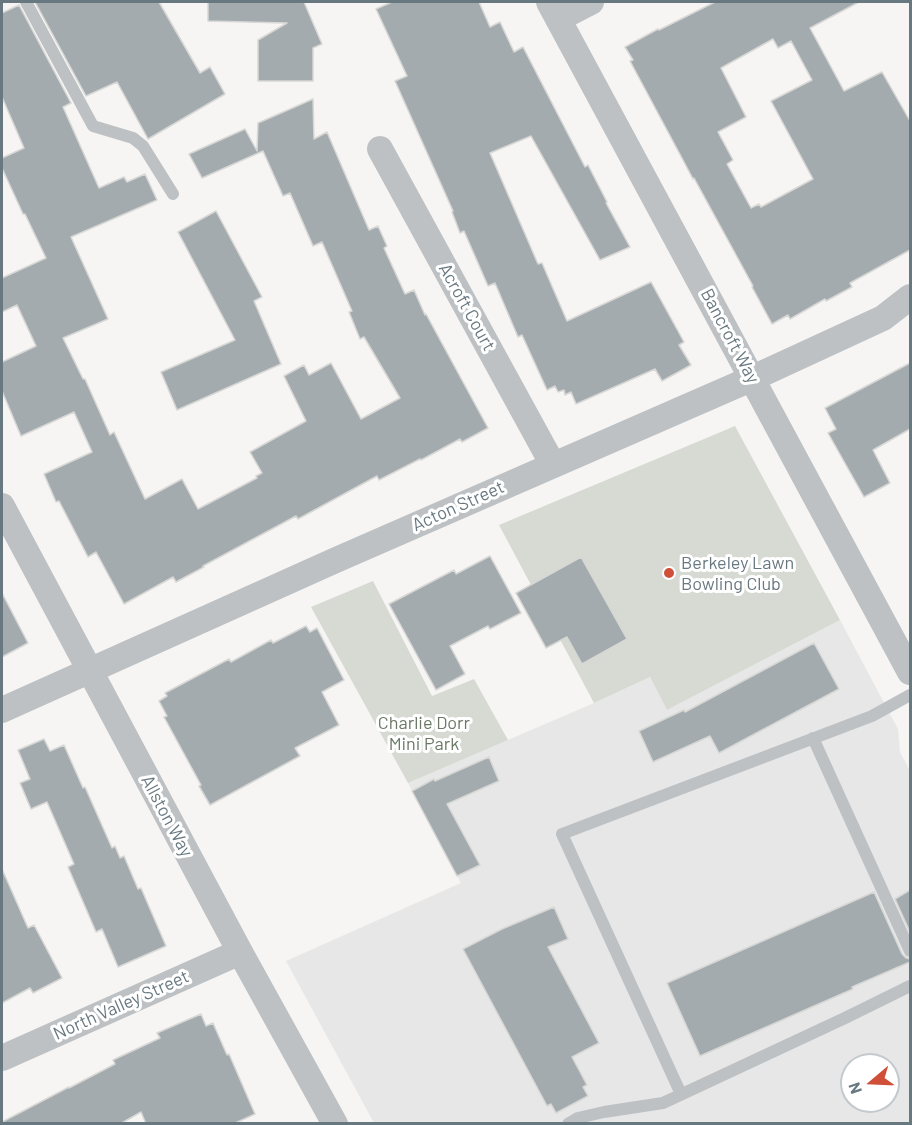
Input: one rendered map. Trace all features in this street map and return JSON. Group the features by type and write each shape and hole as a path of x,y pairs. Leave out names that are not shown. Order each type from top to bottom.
{"street":[{"path":"553,10 591,2"},
{"name":"Bancroft Way","path":"553,10 910,672"},
{"name":"Acroft Court","path":"380,149 553,465"},
{"name":"Acton Street","path":"2,710 336,560 753,378 883,318 910,297"},
{"name":"Allston Way","path":"2,506 240,952 335,1124"},
{"name":"North Valley Street","path":"2,1058 240,952"}],"lane":[{"path":"26,2 93,126 133,138 143,146 173,194"},
{"path":"681,1094 562,834 872,716 910,695"},
{"path":"813,738 910,951"},
{"path":"568,1124 578,1118 604,1112 663,1103 910,986"}],"shaded area":[{"path":"840,620 898,729 900,752 910,771 910,1123 374,1123 286,961 461,883 408,783 650,677 667,710"}],"green space":[{"name":"Berkeley Lawn Bowling Club","path":"735,426 840,620 667,710 650,677 594,703 499,525"},
{"name":"Charlie Dorr Mini Park","path":"373,581 432,696 474,679 508,740 408,783 311,607"}],"building":[{"path":"35,2 159,2 200,73 210,67 225,94 148,139 117,82 86,96"},
{"path":"208,2 304,2 322,44 313,48 313,81 258,81 258,40 287,23 208,21"},
{"path":"392,2 479,2 490,27 500,22 514,52 523,47 585,167 588,165 630,247 600,260 531,136 490,153 538,264 542,263 567,321 651,282 684,342 679,345 691,365 662,381 655,369 576,404 571,392 565,395 564,390 558,392 555,386 547,390 522,335 518,337 495,283 488,286 464,231 460,233 453,211 395,81 407,76 376,9"},
{"path":"715,2 859,2 810,28 844,91 882,72 910,121 910,250 850,283 852,287 826,301 825,299 790,319 788,315 772,324 630,61 633,60 625,47","holes":["773,39 778,48 791,41 812,80 771,101 813,179 761,207 759,204 751,208 727,164 733,160 718,132 746,117 721,68"]},
{"path":"19,5 71,103 63,107 99,188 124,177 127,182 145,174 157,200 71,237 108,319 63,338 85,379 110,435 114,432 145,499 182,479 198,509 257,478 256,476 262,473 250,452 306,421 284,376 304,365 309,375 331,363 361,419 400,398 364,337 360,339 349,312 352,311 322,242 313,246 290,193 283,196 263,151 202,178 189,154 245,129 257,151 258,123 313,99 314,139 327,132 369,230 378,226 387,246 384,248 405,294 414,290 425,315 488,428 462,442 460,439 379,480 377,476 298,519 296,516 176,582 173,577 124,604 96,552 88,557 59,501 56,502 44,474 92,452 74,412 21,436 2,391 2,362 36,346 17,305 2,312 2,278 46,258 2,168 2,158 24,148 2,97 2,13"},
{"path":"216,211 262,297 254,301 281,364 177,410 161,372 235,340 178,232"},
{"path":"910,363 910,429 873,450 890,483 864,497 828,433 836,429 825,408"},
{"path":"490,556 521,613 490,629 488,626 450,646 465,674 436,690 389,604 454,570 456,574"},
{"path":"581,557 627,639 582,664 567,637 546,648 516,593"},
{"path":"2,593 28,643 2,657"},
{"path":"306,626 310,632 317,628 344,680 322,692 339,725 295,748 300,756 210,805 164,717 167,716 159,701 167,696 165,693 229,659 231,662 271,640 273,643"},
{"path":"814,643 839,689 719,753 710,736 653,762 639,731 684,710 685,712"},
{"path":"44,739 50,751 64,745 112,848 115,846 120,858 124,856 138,889 141,888 166,946 118,967 102,929 96,932 68,867 74,864 47,802 31,809 20,783 30,779 18,750"},
{"path":"489,757 499,781 447,804 480,865 457,876 412,791 434,779 435,781"},
{"path":"2,869 28,928 34,925 62,978 33,993 30,988 2,1003"},
{"path":"910,890 910,932 895,899"},
{"path":"874,892 902,954 910,959 910,962 700,1056 667,983"},
{"path":"554,907 568,939 548,947 599,1043 572,1057 587,1085 583,1087 588,1096 556,1113 551,1104 547,1106 463,949 502,929"},
{"path":"201,1014 206,1026 213,1023 255,1114 233,1124 146,1124 141,1112 120,1124 2,1124 115,1064 113,1060 160,1038 157,1033"}],"place":[{"name":"Berkeley Lawn Bowling Club","path":"669,573"}]}
